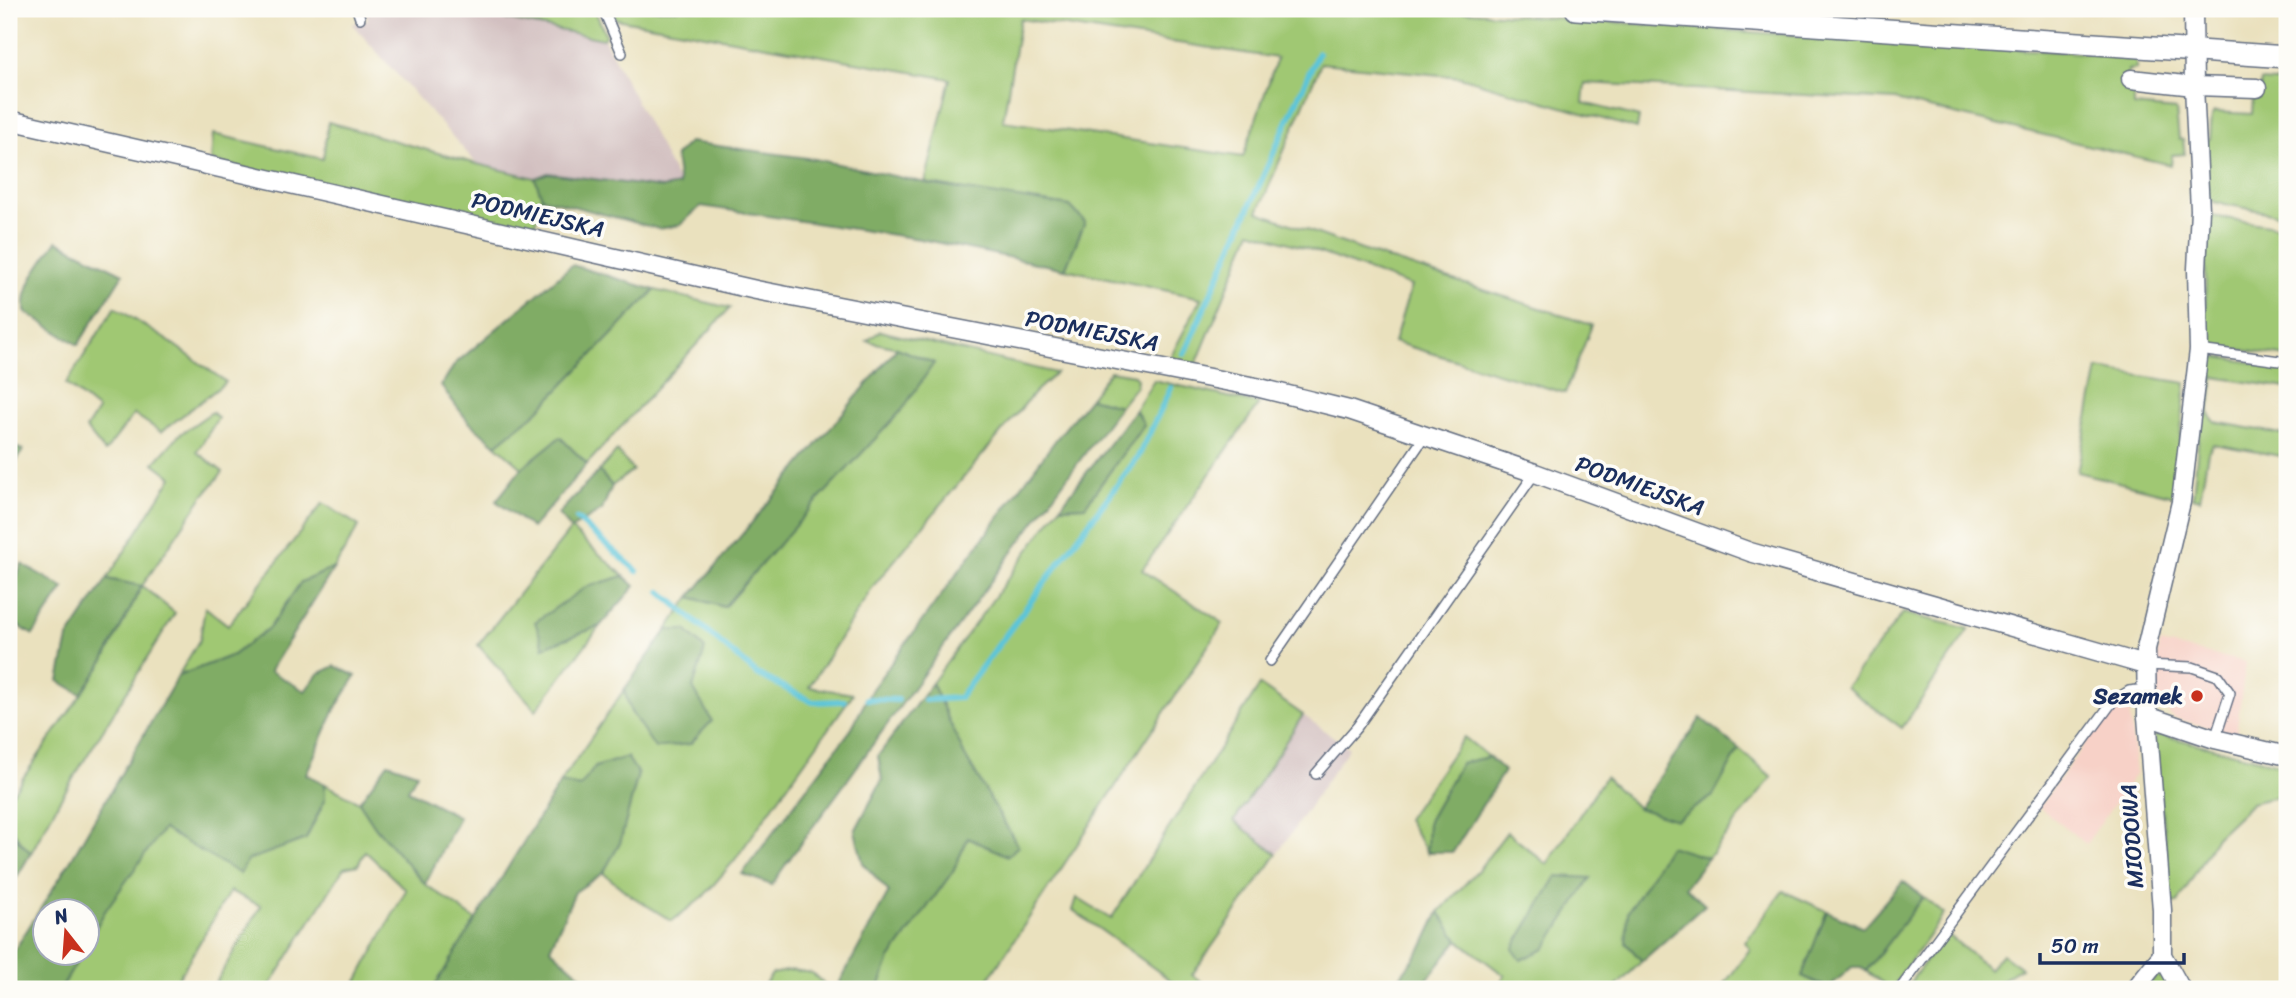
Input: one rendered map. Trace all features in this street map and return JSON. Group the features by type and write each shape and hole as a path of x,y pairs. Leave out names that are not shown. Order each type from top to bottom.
{"street":[{"path":"1576,9 2287,57"},
{"name":"MIODOWA","path":"2181,989 2162,955 2162,909 2145,665 2146,649 2180,502 2199,350 2197,269 2200,210 2193,9"},
{"path":"2131,79 2194,86 2257,88"},
{"name":"PODMIEJSKA","path":"9,120 756,290 1256,387 1349,410 1535,473 1750,552 2145,665"},
{"path":"2147,716 2215,739 2287,756"},
{"path":"2136,989 2162,955"}],"lane":[{"path":"603,9 622,53"},
{"path":"2199,350 2287,362"},
{"path":"1270,661 1425,436"},
{"path":"1316,774 1357,727 1535,473"},
{"path":"2145,665 2192,667 2218,676 2230,693 2215,739"},
{"path":"1900,989 2113,701 2129,691 2146,689"}],"shaded area":[{"path":"365,9 455,9 604,39 680,185 662,188 548,173 535,178 477,164 352,24 368,20"},
{"path":"2160,643 2246,662 2236,734 2173,718 2160,704 2154,676"},
{"path":"2128,698 2136,773 2086,844 2039,807 2114,704"},
{"path":"1303,715 1349,748 1277,854 1234,822"}],"green space":[{"path":"455,9 594,9 606,35 603,39"},
{"path":"612,9 1431,9 1863,40 2136,56 2136,69 2128,70 2128,88 2134,89 2134,106 2176,110 2179,139 2183,140 2185,154 2172,155 2171,165 1895,100 1585,83 1583,103 1639,117 1637,129 1460,77 1321,63 1258,212 1370,253 1592,325 1565,393 1394,342 1411,286 1251,231 1195,367 1169,360 1201,298 1065,269 1085,222 1070,206 925,183 950,79 616,19","holes":["1020,19 1277,58 1243,157 1003,121"]},
{"path":"2261,81 2287,83 2287,216 2214,202 2206,197 2205,140 2210,139 2212,115 2214,112 2252,114 2253,99 2259,98"},
{"path":"328,122 535,178 542,198 533,232 211,161 213,134 323,159"},
{"path":"689,142 815,159 940,186 1070,206 1085,222 1065,269 920,239 701,206 680,225 659,229 542,198 535,178 548,173 662,188 679,185 675,156"},
{"path":"2212,216 2287,228 2287,357 2217,346 2208,341 2205,334 2206,223"},
{"path":"57,241 123,274 78,345 25,312 30,283 39,265"},
{"path":"572,265 655,290 537,412 496,445 468,421 441,386 455,364"},
{"path":"655,290 730,308 587,464 560,437 522,468 496,445 537,412"},
{"path":"115,307 226,382 161,432 134,414 105,452 86,429 98,410 66,384"},
{"path":"880,331 1056,373 1034,393 874,585 809,687 853,694 734,861 703,897 672,921 630,895 603,873 620,843 638,775 627,757 595,767 580,787 560,783 624,690 631,712 693,688 686,630 667,630 690,597 724,607 934,363 897,348 867,341"},
{"path":"897,348 934,363 902,410 724,607 690,597"},
{"path":"2212,356 2287,368 2287,388 2214,377 2209,413 2215,422 2287,435 2287,457 2213,444 2208,452 2200,499 2193,497 2206,359"},
{"path":"2098,369 2186,383 2174,496 2077,472"},
{"path":"1110,371 1134,375 1137,379 1136,386 1120,406 1090,398"},
{"path":"1154,380 1259,404 1142,570 1223,623 982,989 876,989 890,959 953,871 968,838 1008,855 1018,846 965,756 932,683 1060,507 1085,506 1144,425 1135,410"},
{"path":"1090,398 1120,406 772,885 742,874 850,731 872,689 1057,438"},
{"path":"1135,410 1144,424 1085,506 1060,507"},
{"path":"212,412 218,418 197,452 223,472 203,496 142,586 107,579 172,477 154,463 179,435"},
{"path":"560,437 587,464 532,528 496,501 522,468"},
{"path":"9,445 23,450 9,474"},
{"path":"617,451 633,470 612,486 599,471"},
{"path":"599,471 612,486 602,510 571,529 558,514"},
{"path":"323,503 359,526 334,568 301,582 270,627 233,655 178,676 200,639 205,607 228,625"},
{"path":"571,529 624,576 586,587 544,647 600,626 536,710 478,645"},
{"path":"22,564 64,588 33,635 9,620 9,596"},
{"path":"334,568 270,671 305,691 318,674 335,666 356,676 335,709 306,774 325,784 325,799 306,839 248,860 240,874 163,829 102,916 102,897 48,897 178,676 233,655 270,627 301,582"},
{"path":"624,576 635,586 600,626 544,647 535,622 586,587"},
{"path":"107,579 142,586 101,666 81,694 59,681 68,638"},
{"path":"142,586 175,613 58,803 31,853 12,828 9,798 101,666"},
{"path":"1903,613 1969,629 1902,728 1846,687"},
{"path":"667,630 686,630 705,649 693,688 712,721 690,744 655,748 631,712 624,690"},
{"path":"932,683 965,756 1018,846 1008,856 968,838 953,871 890,959 879,987 836,989 889,892 863,863 855,831 882,780 878,756"},
{"path":"1260,685 1303,715 1234,821 1277,854 1192,975 1212,989 1183,989 1073,910 1077,898 1111,919"},
{"path":"1701,718 1739,749 1713,796 1676,820 1638,808"},
{"path":"2161,735 2287,766 2287,794 2252,803 2216,837 2178,903 2171,902 2154,737"},
{"path":"1464,737 1489,757 1461,763 1428,821 1427,852 1407,819"},
{"path":"1739,749 1772,777 1708,858 1669,847 1626,943 1642,961 1614,989 1496,989 1505,976 1458,940 1439,912 1479,869 1507,832 1547,864 1605,777 1638,808 1676,820 1713,796"},
{"path":"627,757 638,774 620,843 603,873 575,892 550,948 596,989 433,989 560,783 580,787 595,767"},
{"path":"1489,757 1504,771 1453,852 1427,852 1428,821 1461,763"},
{"path":"388,763 417,773 408,790 459,817 425,884 376,828 359,802"},
{"path":"325,784 359,802 376,828 425,884 476,920 433,989 353,989 406,890 365,851 358,865 344,868 268,989 212,989 261,906 230,891 172,989 61,989 74,967 102,967 102,916 163,829 248,860 306,839 325,800"},
{"path":"9,818 14,836 31,853 9,890"},
{"path":"1669,846 1708,858 1685,887 1705,905 1642,961 1626,943 1628,912"},
{"path":"1557,876 1591,878 1545,949 1521,960 1513,949"},
{"path":"1903,881 1923,897 1866,971 1861,967 1852,967 1828,988 1802,976 1827,911 1863,927"},
{"path":"1783,891 1827,911 1802,976 1828,988 1721,989 1750,949 1745,942"},
{"path":"1923,897 1944,914 1891,989 1866,971"},
{"path":"1439,912 1458,940 1420,989 1392,988 1423,946"},
{"path":"32,922 32,967 74,967 61,989 9,989 9,959"},
{"path":"1946,933 1989,969 2002,954 2021,968 1988,989 1905,989"},
{"path":"792,970 812,973 829,989 761,989 772,974"},
{"path":"2158,974 2164,975 2173,989 2144,989"}],"waterway":[{"path":"1184,354 1318,53"},
{"path":"925,700 959,698 1138,457 1171,388"},
{"path":"577,519 637,571"},
{"path":"661,592 757,674 813,702 844,701"},
{"path":"867,699 898,700"}],"place":[{"name":"Sezamek","path":"2197,696"}]}
